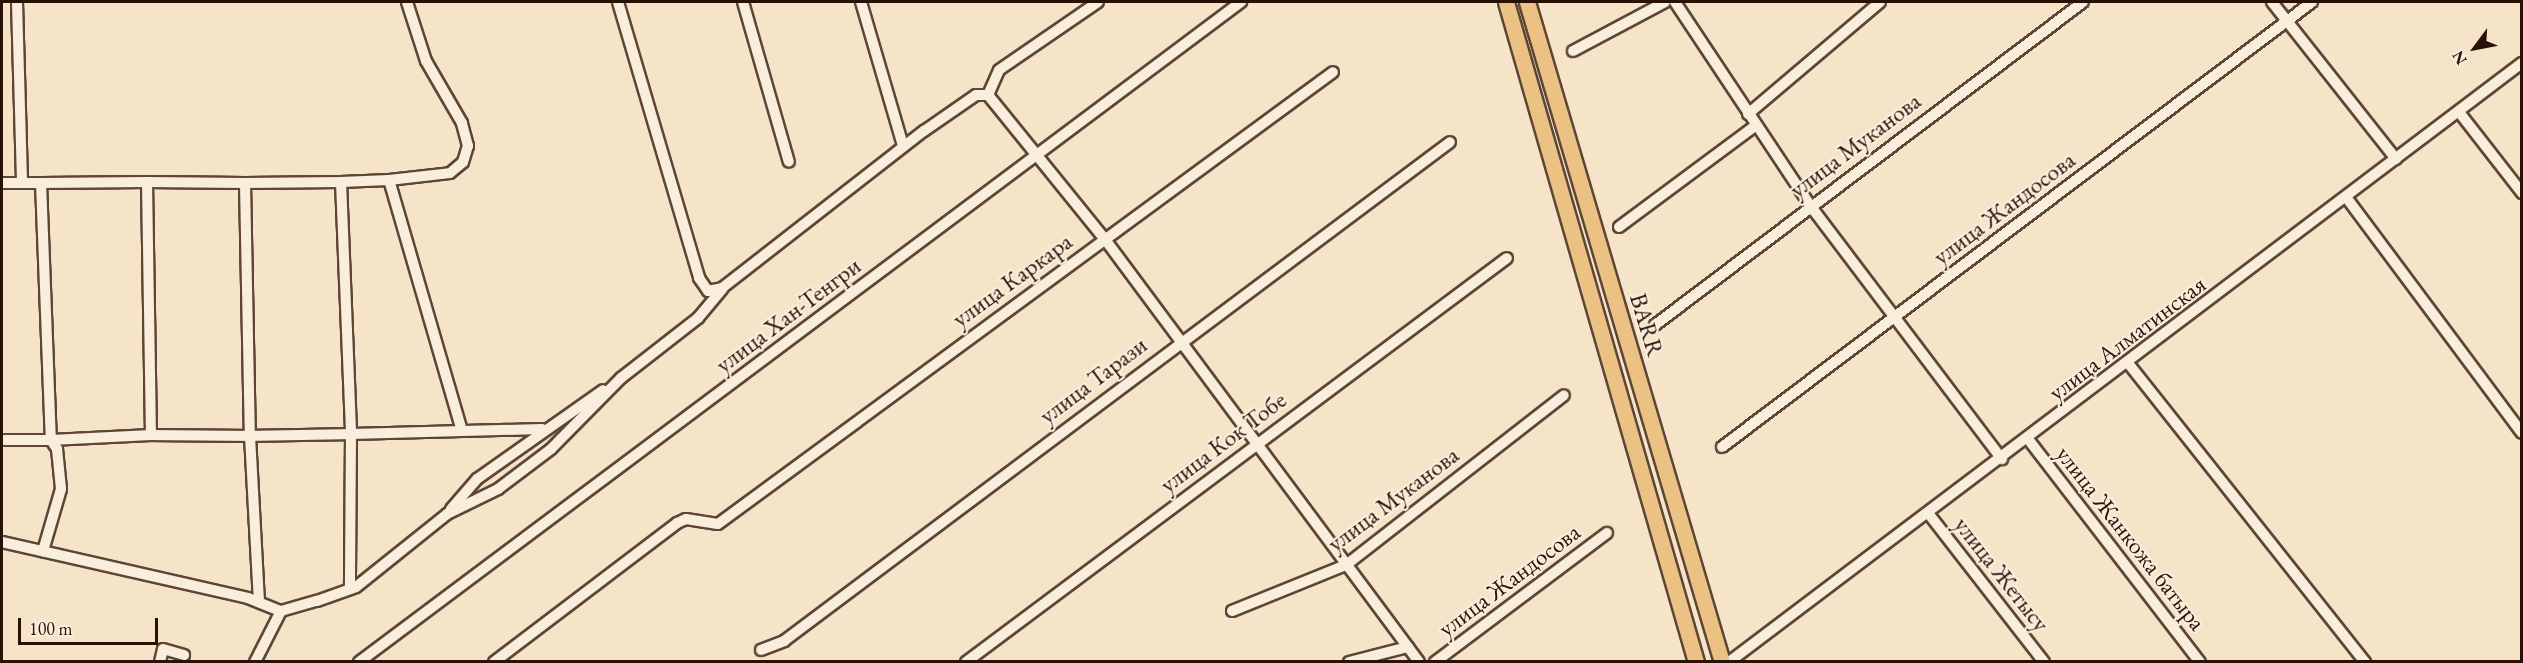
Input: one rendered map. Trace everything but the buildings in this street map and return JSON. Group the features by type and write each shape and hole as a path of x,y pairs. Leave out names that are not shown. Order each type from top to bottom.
{"highway":[{"name":"BARR","path":"1506,2 1696,662"},
{"name":"BARR","path":"1527,2 1722,662"}],"street":[{"path":"17,2 21,183"},
{"path":"2,183 341,182 389,180 450,173 463,162 468,147 462,123 426,61 407,2"},
{"path":"618,2 699,278 708,291 722,288"},
{"path":"743,2 789,162"},
{"path":"861,2 903,146"},
{"path":"988,94 999,70 1098,2"},
{"name":"улица Хан-Тенгри","path":"359,662 1241,2"},
{"path":"1573,51 1665,2"},
{"path":"1675,2 1755,126 1809,204 1893,319 2002,459"},
{"path":"1748,114 1880,2"},
{"name":"улица Муканова","path":"1655,325 1809,204 2083,2"},
{"path":"2272,2 2396,159"},
{"name":"улица Жандосова","path":"1722,447 2312,2"},
{"name":"улица Алматинская","path":"1729,662 2002,459 2522,63"},
{"name":"улица Каркара","path":"494,662 676,523 686,519 718,524 1332,72"},
{"path":"447,514 477,479 522,450 542,429 621,378 699,318 722,288 903,146 976,95 988,94"},
{"path":"988,94 1104,238 1179,342 1419,662"},
{"path":"2459,112 2522,193"},
{"path":"1619,227 1755,126"},
{"name":"улица Тарази","path":"761,650 784,641 1179,342 1450,142"},
{"path":"389,180 462,431"},
{"path":"147,182 151,435"},
{"path":"341,182 351,434 350,589"},
{"path":"41,183 51,440 61,466 61,489 43,551"},
{"path":"245,183 250,436 259,602"},
{"path":"2346,197 2522,432"},
{"name":"улица Кок Тобе","path":"966,662 1507,258"},
{"path":"2128,363 2365,662"},
{"path":"2,542 259,602 281,611 350,589 447,514 498,489 551,449 621,378"},
{"name":"улица Муканова","path":"1232,611 1346,565 1564,395"},
{"path":"2,440 151,435 250,436 542,429"},
{"name":"улица Жанкожа батыра","path":"2028,439 2200,662"},
{"name":"улица Жетысу","path":"1928,513 2044,662"},
{"name":"улица Жандосова","path":"1435,662 1607,533"},
{"path":"255,662 281,611"},
{"path":"1349,662 1408,647"},
{"path":"160,662 163,649 184,655"}]}
